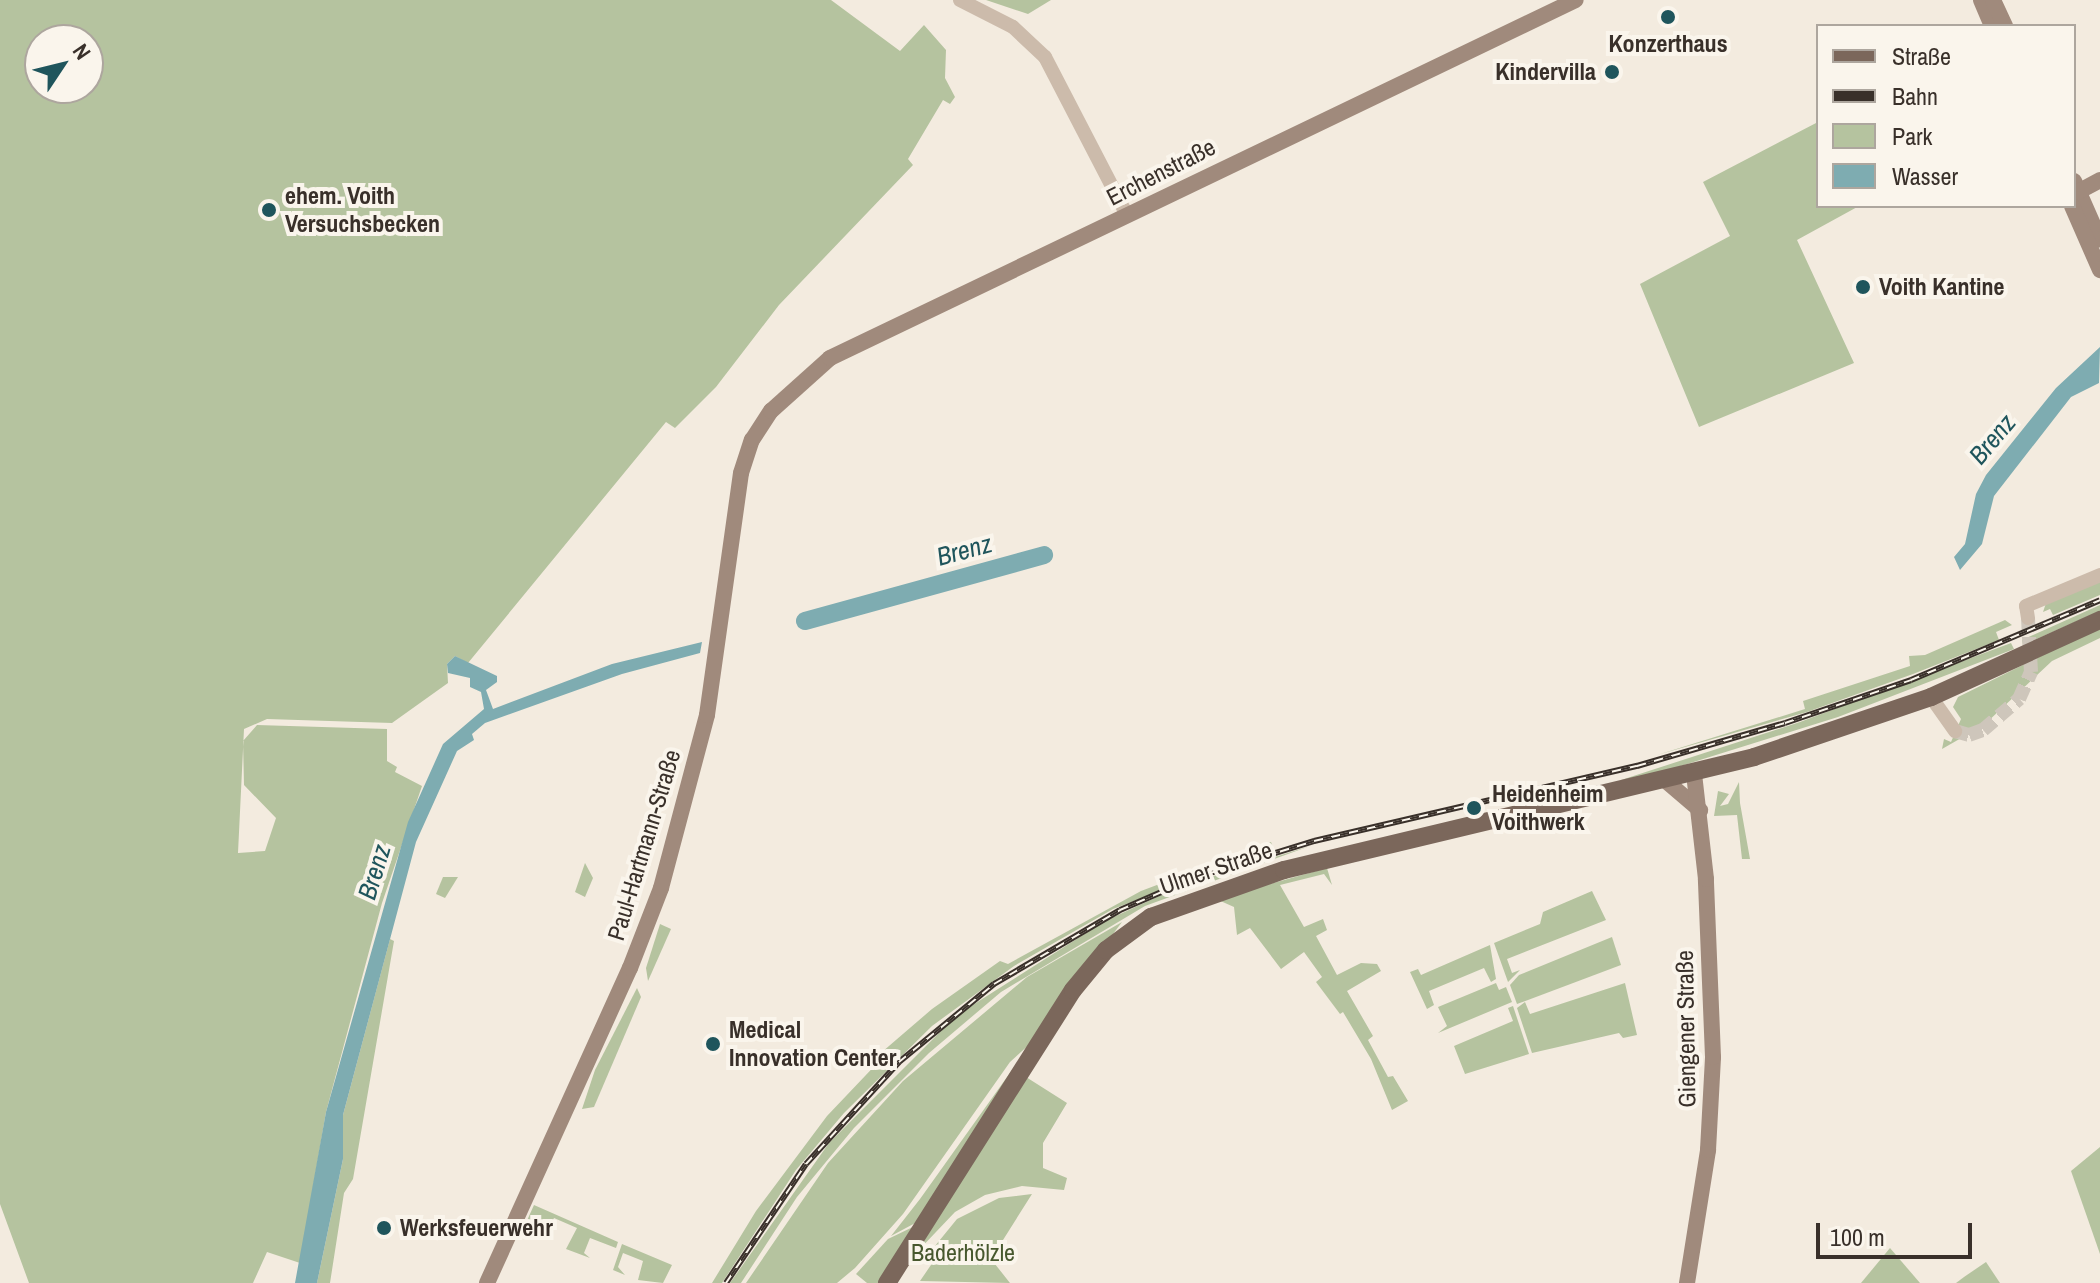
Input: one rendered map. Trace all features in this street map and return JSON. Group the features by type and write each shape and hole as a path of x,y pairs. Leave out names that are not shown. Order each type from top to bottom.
{"main road":[{"name":"Erchenstraße","path":"778,403 830,358 1576,0"},
{"path":"1981,0 1991,24"},
{"path":"1993,0 2004,24"},
{"path":"2076,192 2100,180"},
{"path":"2076,195 2100,240"},
{"path":"2076,196 2100,270"},
{"name":"Paul-Hartmann-Straße","path":"487,1283 630,968 661,888 707,715 744,460 778,403"},
{"name":"Ulmer Straße","path":"887,1283 1073,990 1106,950 1142,922 1186,900 1266,875 1694,774 1931,697 2100,620"},
{"name":"Giengener Straße","path":"1687,1283 1708,1150 1713,1057 1700,810 1694,774"},
{"path":"1666,781 1700,810"}],"street":[{"path":"960,0 1019,31 1050,65 1127,215"},
{"path":"2027,612 2100,575"},
{"path":"1931,697 1955,731"}],"green space":[{"path":"0,0 831,0 900,51 924,25 946,50 945,78 955,97 950,104 943,100 908,159 913,165 779,305 716,387 675,428 666,422 468,663 455,656 447,664 448,683 392,723 267,719 244,729 243,740 257,725 387,729 387,761 397,767 395,772 422,786 382,903 326,1112 300,1263 267,1252 253,1283 29,1283 0,1204","holes":["243,747 244,785 276,818 265,851 238,853"]},
{"path":"986,0 1051,0 1028,14"},
{"path":"1816,123 1816,208 1855,208 1797,240 1854,363 1699,427 1640,284 1730,236 1703,182"},
{"path":"2100,578 2100,595 2053,615 2050,609 2043,612 2046,603"},
{"path":"2100,605 2100,611 2023,645 2022,640"},
{"path":"2005,620 2012,625 1996,632 1999,640 1913,674 1807,712 1657,755 1805,709 1803,701 1910,666 1909,656 1925,655"},
{"path":"2100,627 2100,638 2052,661 1984,725 1942,749 1944,739 1951,742 1961,719 1953,707 1958,697"},
{"path":"2011,643 2014,649 1838,717 1639,779 1621,780 1800,722"},
{"path":"1739,782 1750,859 1742,859 1737,815 1714,816 1718,791 1729,794 1720,806 1728,804"},
{"path":"1271,842 1273,847 1113,909 1014,966 932,1026 844,1113 796,1170 722,1283 712,1283 756,1211 827,1116 884,1056 882,1052 932,1009 1000,961 1008,964 1141,891"},
{"path":"1310,846 1145,906 1001,992 929,1053 854,1128 797,1197 741,1283 730,1283 829,1143 957,1015 1105,921 1181,886"},
{"path":"585,863 593,878 585,897 575,892"},
{"path":"1327,868 1332,885 1324,874 1280,885 1304,927 1323,919 1327,930 1316,936 1337,975 1361,963 1377,964 1381,971 1347,991 1373,1036 1368,1040 1388,1077 1393,1076 1408,1101 1392,1110 1371,1059 1343,1012 1340,1014 1316,982 1322,977 1304,952 1281,969 1250,928 1237,935 1234,907 1216,899"},
{"path":"443,877 458,877 445,898 436,894"},
{"path":"1592,891 1606,920 1507,959 1512,973 1520,970 1508,982 1494,943 1540,924 1543,912"},
{"path":"1122,922 1032,1042 1010,1062 903,1214 855,1268 837,1283 746,1283 828,1163 903,1081 1027,977"},
{"path":"660,924 671,929 648,981 646,968"},
{"path":"1612,937 1621,965 1517,1004 1510,985 1519,975"},
{"path":"390,939 394,941 353,1179 344,1193 330,1283 317,1283 343,1159 343,1115"},
{"path":"1490,945 1496,979 1491,982 1484,968 1429,991 1434,1005 1427,1009 1410,972 1418,969 1421,975"},
{"path":"1496,983 1499,990 1506,987 1512,1002 1438,1033 1447,1026 1438,1007"},
{"path":"1625,983 1637,1035 1623,1038 1619,1033 1532,1053 1517,1008 1525,1002 1530,1014"},
{"path":"637,988 641,997 594,1107 582,1109 595,1070"},
{"path":"1513,1006 1529,1054 1465,1074 1454,1046 1513,1021 1508,1008"},
{"path":"1017,1063 919,1221 891,1236 920,1199"},
{"path":"1026,1077 1067,1103 1043,1143 1043,1168 1067,1178 1064,1190 1022,1186 985,1195 955,1212 916,1253"},
{"path":"2100,1147 2100,1254 2071,1171"},
{"name":"Baderhölzle","path":"1032,1194 991,1259 1010,1283 920,1281 933,1262 926,1257 957,1219 999,1198"},
{"path":"534,1205 618,1242 616,1248 590,1238 584,1253 590,1258 566,1249 577,1228 554,1218 544,1240 528,1233 525,1225"},
{"path":"917,1225 878,1283 867,1283 856,1274 888,1239"},
{"path":"622,1244 672,1265 663,1283 638,1280 643,1261 623,1253 618,1267 625,1275 613,1270"},
{"path":"1890,1248 1920,1283 1861,1283"},
{"path":"1986,1262 2000,1283 1956,1283 1964,1277"}],"water":[{"path":"2100,347 2099,383 2071,397 1994,496 1982,544 1960,570 1954,557 1965,544 1976,494 1986,475 2056,388"},
{"path":"702,642 700,653 622,674 485,723 472,734 474,740 457,751 416,842 343,1115 343,1159 317,1283 295,1283 326,1112 408,822 443,744 484,709 481,692 470,687 470,678 448,673 447,664 455,656 497,676 497,682 486,690 493,709 612,664"}],"waterway":[{"name":"Brenz","path":"805,621 1044,555"}],"tunnel":[{"path":"1955,731 1969,735 1983,730 2019,699 2031,672 2028,618"}],"railway":[{"path":"726,1283 806,1164 899,1062 994,984 1120,910 1194,878 1314,841 1637,766 1785,723 1911,680 2100,600"}],"place":[{"name":"Konzerthaus","path":"1668,17"},
{"name":"Kindervilla","path":"1612,72"},
{"name":"ehem. Voith Versuchsbecken","path":"269,210"},
{"name":"Voith Kantine","path":"1863,287"},
{"name":"Heidenheim Voithwerk","path":"1474,808"},
{"name":"Medical Innovation Center","path":"713,1044"},
{"name":"Werksfeuerwehr","path":"384,1228"}]}
